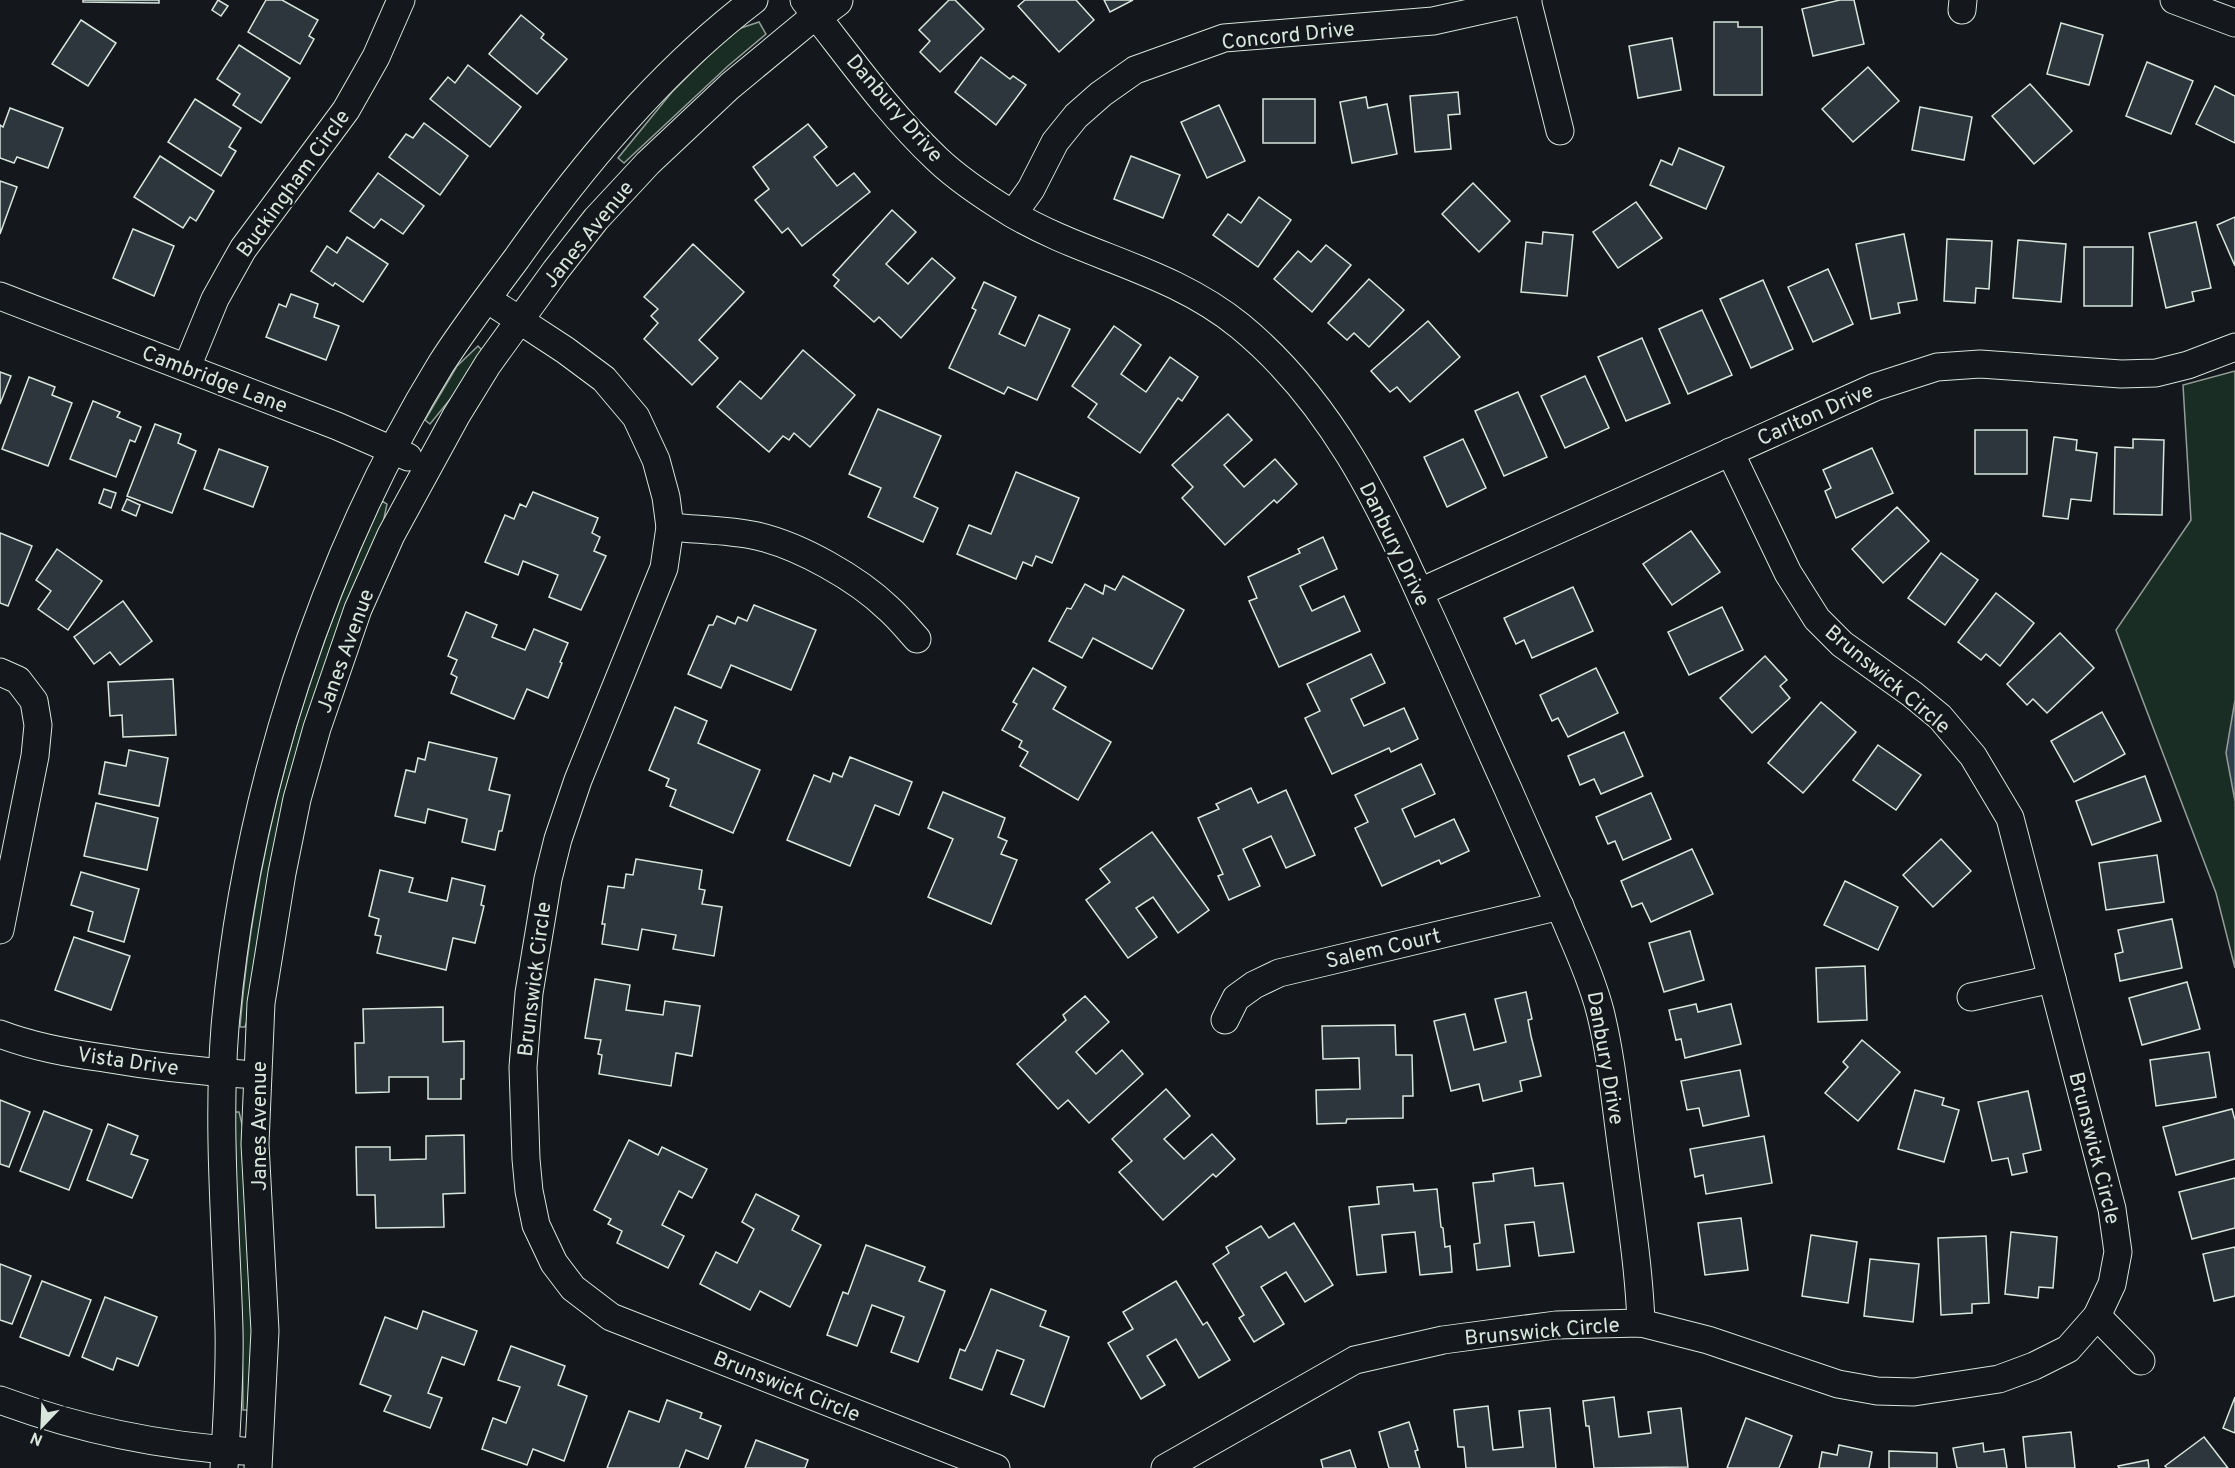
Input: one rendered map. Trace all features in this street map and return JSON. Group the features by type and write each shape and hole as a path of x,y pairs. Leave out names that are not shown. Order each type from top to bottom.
{"street":[{"name":"Buckingham Circle","path":"187,367 215,299 243,249 346,111 376,57 401,0"},
{"name":"Janes Avenue","path":"224,1459 228,1410 229,1332 221,1165 225,1028 234,953 260,808 286,715 318,619 367,500 393,450 443,362 487,299 554,205 622,124 684,61 754,0"},
{"name":"Concord Drive","path":"1013,214 1031,189 1055,142 1076,116 1101,94 1135,70 1224,39 1433,21 1527,0 1560,132"},
{"path":"2174,0 2235,23"},
{"name":"Janes Avenue","path":"259,1460 265,1331 255,1144 261,1003 282,873 302,779 320,718 358,609 391,535 477,381 556,270 596,219 648,163 819,5"},
{"name":"Danbury Drive","path":"819,5 900,121 939,161 976,191 1013,214 1059,237 1141,269 1189,292 1235,322 1259,342 1301,386 1351,455 1420,592 1560,906 1591,981 1600,1011 1611,1069 1638,1274 1641,1323"},
{"name":"Cambridge Lane","path":"0,296 187,367 393,450 428,467"},
{"name":"Brunswick Circle","path":"487,299 565,350 604,379 636,417 656,460 666,497 670,527 664,568 578,780 558,839 548,879 529,993 523,1067 526,1159 529,1191 536,1225 554,1263 573,1288 611,1317 996,1468"},
{"name":"Carlton Drive","path":"1420,592 1875,387 1937,367 1980,364 2121,374 2156,373 2188,365 2235,347"},
{"name":"Brunswick Circle","path":"1165,1468 1356,1360 1464,1336 1556,1325 1641,1323 1708,1340 1838,1384 1877,1391 1914,1392 1999,1379 2034,1366 2068,1349 2097,1316 2112,1284 2118,1252 2112,1209 2010,818 1973,756 1940,717 1842,644 1816,619 1788,573 1730,452"},
{"path":"670,527 758,537 802,552 847,577 887,607 917,639"},
{"path":"0,672 18,680 34,701 38,725 35,756 0,930"},
{"name":"Salem Court","path":"1225,1020 1236,998 1254,985 1279,973 1560,906"},
{"path":"1971,997 2052,979"},
{"name":"Vista Drive","path":"0,1034 27,1044 65,1052 163,1068 258,1075"},
{"path":"2097,1316 2141,1361"},
{"path":"0,1400 34,1413 86,1428 166,1443 224,1459 259,1460"}],"green space":[{"path":"759,22 766,34 728,66 624,163 618,158 672,92 712,52 738,29"},
{"path":"478,346 483,351 456,392 430,424 425,420 457,366"},
{"path":"2235,371 2235,968 2216,893 2116,630 2191,520 2183,385"},
{"path":"382,501 387,504 383,523 253,1001 245,1027 240,1027 247,959 258,891 271,824 288,758 329,627"},
{"path":"235,1112 239,1112 246,1140 254,1347 248,1410 243,1410"}],"water":[{"path":"2235,700 2235,801 2226,753"}],"building":[{"path":"83,0 159,0 159,3 83,2"},
{"path":"218,0 228,6 221,16 212,10"},
{"path":"266,0 282,0 318,20 309,36 314,39 300,64 248,32"},
{"path":"949,0 955,0 984,29 940,72 920,52 930,41 919,30"},
{"path":"1025,0 1076,0 1094,20 1059,52 1018,6"},
{"path":"1104,0 1133,0 1110,12"},
{"path":"1840,0 1854,0 1864,44 1813,56 1802,9"},
{"path":"521,15 544,34 541,38 567,59 537,94 489,54"},
{"path":"81,20 116,43 88,86 52,64"},
{"path":"1714,22 1738,22 1738,27 1762,27 1762,95 1714,95"},
{"path":"2061,23 2103,35 2089,85 2047,74"},
{"path":"1672,38 1681,90 1638,98 1629,46"},
{"path":"239,45 290,78 261,123 233,105 240,94 217,79"},
{"path":"981,57 1010,79 1013,76 1026,85 996,125 955,92"},
{"path":"2147,62 2193,81 2171,134 2126,116"},
{"path":"468,65 521,107 490,147 430,99 448,77 455,83"},
{"path":"1868,67 1899,101 1853,142 1822,109"},
{"path":"2030,84 2072,131 2034,164 1992,116"},
{"path":"2215,86 2235,96 2235,143 2196,124"},
{"path":"1458,92 1460,114 1448,115 1451,149 1415,152 1410,96"},
{"path":"1366,97 1368,108 1387,104 1397,154 1352,163 1340,102"},
{"path":"195,99 241,128 229,147 236,151 221,176 168,142"},
{"path":"1263,99 1315,99 1315,143 1263,143"},
{"path":"1219,105 1245,161 1207,178 1181,122"},
{"path":"1920,107 1972,117 1964,160 1912,150"},
{"path":"10,108 63,128 48,168 17,157 14,163 0,158 0,125 3,127"},
{"path":"424,123 468,156 440,195 389,157 406,134 413,138"},
{"path":"808,124 827,147 814,157 837,186 854,173 870,192 802,246 788,228 782,233 755,200 769,189 753,167"},
{"path":"1679,148 1724,167 1706,209 1650,185 1661,160 1672,165"},
{"path":"160,156 214,191 196,221 190,217 183,228 134,197"},
{"path":"1131,156 1180,175 1163,218 1114,199"},
{"path":"378,173 424,206 403,234 381,219 374,228 350,211"},
{"path":"0,181 17,187 0,234"},
{"path":"1473,183 1510,221 1479,252 1442,214"},
{"path":"1259,197 1291,220 1258,267 1213,235 1228,214 1241,223"},
{"path":"1636,202 1662,238 1618,268 1593,232"},
{"path":"892,210 916,232 886,264 908,284 932,258 955,278 901,338 879,317 874,322 834,286 839,280 833,275"},
{"path":"2235,217 2235,266 2217,225"},
{"path":"2196,222 2211,288 2192,292 2194,301 2166,308 2149,233"},
{"path":"133,229 174,246 154,296 113,278"},
{"path":"1543,232 1573,235 1567,296 1521,292 1526,242 1542,244"},
{"path":"1904,234 1917,300 1898,303 1900,313 1871,319 1856,244"},
{"path":"347,237 388,264 363,302 335,283 333,286 311,271 327,246 337,253"},
{"path":"1947,239 1992,241 1989,289 1976,288 1975,303 1944,301"},
{"path":"2018,240 2066,244 2061,302 2013,298"},
{"path":"693,244 744,292 699,340 718,358 692,385 644,339 658,323 651,316 658,309 644,297"},
{"path":"1326,245 1351,265 1312,312 1274,279 1298,251 1311,262"},
{"path":"2084,247 2133,247 2132,306 2084,306"},
{"path":"1828,269 1853,324 1813,342 1788,287"},
{"path":"1369,279 1404,310 1369,347 1354,333 1347,340 1328,323"},
{"path":"1763,280 1793,349 1751,368 1720,299"},
{"path":"984,282 1016,297 999,334 1025,346 1039,315 1070,329 1037,400 1008,387 1004,394 949,368 976,310 972,308"},
{"path":"291,294 318,304 314,317 339,326 326,360 266,337 279,304 286,307"},
{"path":"1702,310 1732,375 1688,394 1659,329"},
{"path":"1428,321 1460,357 1410,402 1397,387 1390,392 1371,371"},
{"path":"1114,326 1141,345 1121,374 1146,392 1170,357 1198,377 1182,401 1178,398 1140,453 1088,417 1097,404 1072,386"},
{"path":"1642,338 1670,403 1626,421 1598,357"},
{"path":"803,350 855,395 810,447 794,433 789,440 783,436 769,452 717,407 740,381 761,399"},
{"path":"0,372 11,376 0,404"},
{"path":"1585,376 1609,428 1565,448 1541,396"},
{"path":"29,377 55,387 52,395 72,403 48,466 2,449"},
{"path":"1518,392 1547,457 1504,476 1475,411"},
{"path":"93,401 120,412 117,417 141,427 135,442 130,440 116,477 70,459"},
{"path":"878,409 941,436 914,497 938,508 923,542 868,517 881,488 849,474"},
{"path":"1228,414 1252,440 1224,465 1244,487 1275,459 1297,484 1277,503 1274,500 1225,545 1182,498 1193,487 1172,465"},
{"path":"155,424 181,434 178,443 196,451 172,513 127,496"},
{"path":"1975,430 2027,430 2027,474 1975,474"},
{"path":"2054,437 2077,440 2076,450 2097,453 2091,501 2071,499 2068,519 2043,516"},
{"path":"1463,439 1486,488 1447,507 1424,457"},
{"path":"2133,439 2164,440 2162,515 2114,514 2115,447 2133,448"},
{"path":"1872,448 1893,493 1836,518 1825,491 1831,488 1823,470"},
{"path":"219,449 268,467 253,507 204,489"},
{"path":"1016,472 1079,498 1052,563 1036,556 1032,566 1023,562 1016,579 957,554 969,525 991,534"},
{"path":"104,489 116,493 111,508 99,503"},
{"path":"533,492 598,518 592,533 600,537 594,551 606,556 581,610 549,597 558,575 523,561 518,575 485,562 505,515 514,519 520,504 526,507"},
{"path":"127,499 140,505 136,516 122,510"},
{"path":"1897,507 1929,541 1883,583 1852,549"},
{"path":"1691,531 1720,572 1672,605 1643,564"},
{"path":"0,533 32,546 8,606 0,603"},
{"path":"1323,537 1337,569 1300,586 1312,611 1344,596 1360,631 1279,667 1249,601 1257,598 1248,577 1300,553 1298,549"},
{"path":"57,549 102,581 68,630 38,609 51,591 36,580"},
{"path":"1941,553 1978,580 1945,625 1908,598"},
{"path":"1123,576 1184,610 1152,669 1093,638 1082,658 1049,641 1067,608 1071,609 1085,584 1103,594 1105,585 1115,590"},
{"path":"1573,587 1593,631 1532,658 1524,640 1516,644 1504,618"},
{"path":"1996,593 2034,623 2000,666 1986,654 1981,660 1958,642"},
{"path":"123,601 152,641 120,665 110,652 94,664 74,637"},
{"path":"754,605 816,630 791,690 731,665 721,688 688,674 709,625 713,625 717,616 735,624 738,617 747,621"},
{"path":"1722,607 1743,650 1689,675 1668,632"},
{"path":"466,612 497,625 492,637 525,650 534,629 568,643 548,698 527,689 514,719 451,693 457,677 451,674 457,660 448,656"},
{"path":"2060,633 2094,668 2047,713 2033,699 2027,705 2007,684"},
{"path":"1371,654 1385,683 1351,699 1364,726 1404,708 1418,739 1391,752 1389,748 1332,774 1305,718 1320,711 1307,684"},
{"path":"1765,656 1787,680 1780,686 1790,698 1752,733 1720,698"},
{"path":"1033,668 1066,687 1053,709 1111,742 1078,800 1020,766 1028,752 1019,747 1022,741 1002,730 1017,704 1013,702"},
{"path":"1596,668 1618,713 1568,737 1558,718 1552,721 1540,695"},
{"path":"173,679 176,735 123,737 122,715 110,716 108,682"},
{"path":"1821,702 1856,732 1803,793 1768,763"},
{"path":"675,707 707,721 698,743 760,770 733,833 670,806 676,790 666,786 669,779 649,770"},
{"path":"2102,712 2125,754 2074,782 2051,741"},
{"path":"1624,732 1643,776 1601,794 1594,779 1580,785 1568,756"},
{"path":"429,742 497,758 489,790 510,795 495,850 462,842 467,819 428,809 425,823 395,816 406,770 415,772 418,758 425,760"},
{"path":"1878,745 1921,775 1896,810 1853,780"},
{"path":"129,750 168,758 159,806 99,794 105,762 126,766"},
{"path":"850,757 912,782 899,815 875,805 850,866 787,840 814,775 830,782 833,773 842,777"},
{"path":"1421,764 1435,794 1402,809 1415,837 1454,819 1469,851 1441,864 1439,860 1382,886 1355,828 1368,822 1355,795"},
{"path":"2145,776 2161,821 2092,845 2076,801"},
{"path":"1251,788 1258,803 1286,790 1315,855 1286,868 1271,836 1243,849 1260,886 1229,900 1218,876 1223,874 1198,818 1219,809 1216,804"},
{"path":"943,792 1005,818 998,837 1007,841 1001,854 1017,860 991,924 928,897 953,839 928,828"},
{"path":"1651,793 1671,839 1623,860 1615,841 1608,844 1596,817"},
{"path":"96,803 158,818 147,870 84,856"},
{"path":"1152,832 1209,910 1178,933 1153,897 1136,908 1157,937 1128,958 1086,900 1110,882 1100,869"},
{"path":"1941,839 1971,871 1933,907 1903,875"},
{"path":"1692,849 1713,894 1651,922 1642,903 1632,907 1621,881"},
{"path":"2157,855 2164,902 2106,910 2099,863"},
{"path":"636,859 702,870 699,889 705,890 702,904 722,907 714,956 673,949 676,935 642,929 638,950 602,944 605,924 602,924 608,886 624,888 626,874 633,875"},
{"path":"380,870 413,878 409,892 447,901 452,878 485,886 481,905 484,906 475,943 453,938 446,970 377,953 381,936 375,935 379,919 369,916"},
{"path":"81,872 139,889 124,942 88,931 93,912 71,905"},
{"path":"1845,881 1898,907 1878,950 1824,925"},
{"path":"2172,919 2182,968 2120,981 2115,954 2123,952 2118,930"},
{"path":"1690,931 1704,980 1664,992 1649,943"},
{"path":"74,937 130,956 111,1010 55,990"},
{"path":"1865,966 1867,1020 1818,1022 1816,968"},
{"path":"595,979 630,985 626,1010 663,1015 665,1001 700,1006 692,1056 676,1053 671,1086 599,1074 602,1055 598,1054 601,1040 585,1038"},
{"path":"2187,982 2200,1029 2142,1045 2129,998"},
{"path":"1526,992 1532,1019 1528,1020 1541,1076 1520,1081 1522,1091 1483,1101 1479,1084 1451,1091 1434,1021 1465,1014 1474,1050 1506,1042 1495,999"},
{"path":"1085,996 1109,1022 1076,1052 1096,1074 1122,1050 1143,1074 1089,1123 1068,1100 1058,1109 1017,1064 1066,1020 1063,1015"},
{"path":"1696,1004 1698,1012 1731,1004 1741,1044 1685,1058 1681,1039 1676,1040 1669,1010"},
{"path":"443,1007 443,1042 464,1041 464,1079 461,1079 461,1099 428,1099 428,1077 389,1077 389,1092 356,1093 355,1043 364,1043 363,1009"},
{"path":"1395,1025 1396,1055 1412,1055 1413,1096 1403,1096 1403,1118 1347,1119 1346,1123 1317,1124 1316,1090 1360,1089 1359,1058 1323,1059 1322,1026"},
{"path":"1862,1040 1900,1072 1858,1121 1825,1093 1848,1067 1843,1062"},
{"path":"2209,1052 2216,1097 2156,1106 2150,1060"},
{"path":"1740,1070 1749,1116 1703,1126 1699,1108 1687,1110 1681,1081"},
{"path":"1166,1089 1190,1116 1164,1139 1184,1159 1212,1134 1235,1159 1216,1177 1213,1174 1163,1220 1119,1172 1132,1161 1112,1139"},
{"path":"1915,1090 1944,1098 1942,1105 1959,1110 1944,1162 1898,1149"},
{"path":"2028,1091 2041,1150 2023,1154 2027,1172 2012,1175 2008,1158 1992,1161 1978,1102"},
{"path":"0,1100 30,1112 9,1167 0,1164"},
{"path":"2232,1109 2235,1120 2235,1159 2176,1175 2163,1127"},
{"path":"44,1111 92,1130 69,1190 20,1171"},
{"path":"108,1124 138,1136 131,1154 148,1160 132,1198 87,1180"},
{"path":"464,1135 465,1193 443,1194 444,1227 376,1228 375,1195 357,1195 356,1147 390,1147 390,1160 426,1159 426,1136"},
{"path":"1764,1136 1772,1183 1706,1194 1703,1175 1695,1177 1690,1149"},
{"path":"629,1140 658,1155 662,1147 707,1169 692,1198 679,1191 662,1225 684,1236 668,1268 617,1243 622,1231 608,1224 611,1219 594,1210"},
{"path":"1533,1168 1535,1186 1563,1183 1574,1252 1539,1256 1534,1222 1505,1225 1510,1266 1477,1270 1474,1244 1480,1243 1473,1183 1494,1181 1493,1174"},
{"path":"2235,1178 2235,1228 2192,1239 2179,1192"},
{"path":"1413,1184 1414,1191 1437,1189 1441,1227 1445,1247 1450,1246 1452,1272 1420,1275 1415,1232 1382,1235 1386,1272 1357,1275 1349,1207 1379,1204 1377,1187"},
{"path":"756,1194 799,1216 792,1230 821,1245 790,1307 760,1291 750,1310 700,1284 716,1252 737,1263 754,1229 742,1222"},
{"path":"1741,1218 1748,1270 1705,1275 1698,1223"},
{"path":"1294,1223 1333,1285 1305,1302 1286,1272 1261,1287 1284,1324 1254,1342 1239,1318 1244,1315 1213,1264 1229,1253 1226,1247 1261,1226 1269,1238"},
{"path":"2011,1232 2057,1237 2053,1288 2039,1287 2038,1298 2005,1294"},
{"path":"1811,1235 1857,1242 1848,1303 1802,1296"},
{"path":"1986,1236 1989,1303 1972,1304 1972,1313 1941,1315 1938,1238"},
{"path":"866,1245 925,1267 919,1281 945,1291 918,1362 891,1352 904,1317 872,1305 857,1346 827,1335 843,1292 848,1294"},
{"path":"2235,1247 2235,1296 2214,1301 2203,1254"},
{"path":"1870,1259 1919,1264 1913,1322 1864,1316"},
{"path":"0,1264 31,1276 12,1324 0,1320"},
{"path":"42,1281 91,1300 69,1356 20,1337"},
{"path":"1176,1281 1203,1325 1207,1322 1230,1360 1199,1378 1176,1339 1147,1356 1165,1385 1141,1399 1108,1343 1133,1329 1123,1312"},
{"path":"991,1289 1046,1311 1040,1326 1069,1337 1044,1407 1011,1394 1024,1360 997,1350 982,1390 950,1378 960,1349 965,1351"},
{"path":"105,1297 157,1317 138,1366 117,1358 113,1370 82,1357"},
{"path":"423,1311 477,1331 464,1365 442,1357 428,1393 442,1398 430,1428 384,1411 391,1396 360,1384 385,1317 417,1329"},
{"path":"511,1346 565,1366 558,1385 587,1396 564,1461 533,1449 527,1465 482,1449 493,1418 506,1423 520,1387 498,1380"},
{"path":"1614,1397 1619,1437 1651,1433 1648,1412 1681,1408 1688,1467 1594,1468 1589,1426 1586,1426 1583,1401"},
{"path":"2235,1397 2235,1433 2223,1428"},
{"path":"667,1400 702,1413 700,1418 721,1426 708,1459 686,1450 679,1468 607,1468 629,1411 659,1422"},
{"path":"1488,1406 1493,1450 1523,1447 1519,1411 1550,1408 1556,1468 1466,1468 1464,1447 1458,1447 1454,1410"},
{"path":"1746,1418 1792,1436 1779,1468 1727,1468"},
{"path":"1409,1422 1418,1450 1415,1451 1420,1468 1389,1468 1379,1432"},
{"path":"2071,1432 2075,1468 2026,1468 2023,1437"},
{"path":"2204,1437 2228,1468 2167,1468 2165,1466"},
{"path":"756,1440 808,1460 805,1468 745,1468"},
{"path":"1983,1443 1984,1452 2004,1449 2007,1468 1957,1468 1953,1448"},
{"path":"1839,1445 1872,1452 1869,1468 1819,1468 1822,1452 1837,1455"},
{"path":"1350,1450 1356,1468 1323,1468 1321,1460"},
{"path":"1889,1451 1937,1453 1937,1468 1889,1468"},
{"path":"2148,1460 2149,1468 2119,1468 2118,1466"}]}
